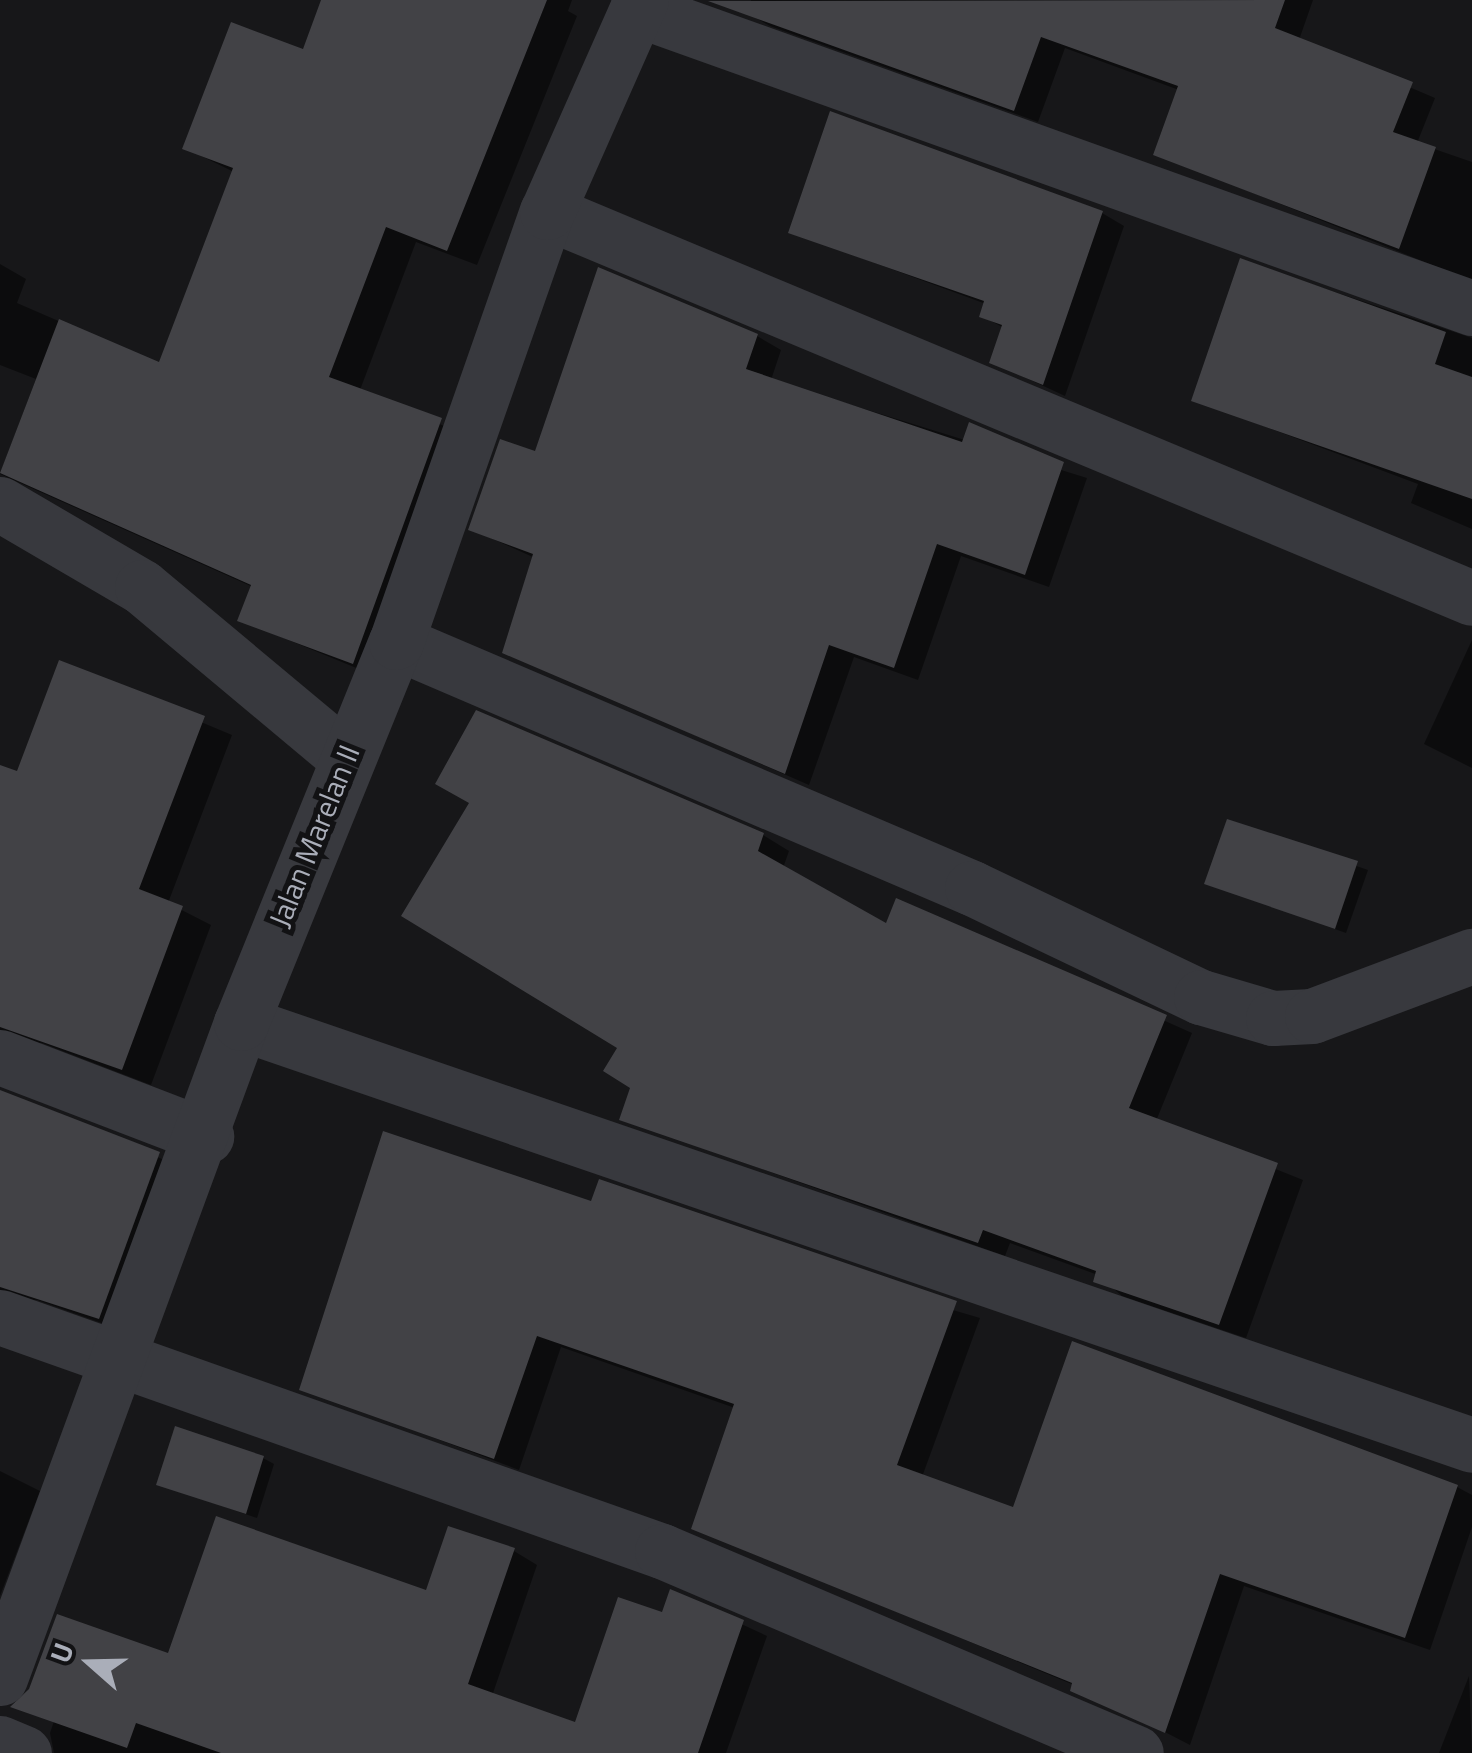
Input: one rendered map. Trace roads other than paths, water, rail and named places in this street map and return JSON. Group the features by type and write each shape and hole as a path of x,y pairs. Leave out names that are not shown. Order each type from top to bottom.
{"street":[{"name":"Jalan Marelan II","path":"0,1678 9,1624 206,1136 240,1022 344,756 396,642 548,212 639,4"},
{"path":"639,4 1472,308"},
{"path":"548,212 1472,598"},
{"path":"0,504 142,587 344,756"},
{"path":"396,642 972,888 1201,997 1274,1018 1312,1016 1472,956"},
{"path":"240,1022 1472,1445"},
{"path":"0,1057 206,1136"},
{"path":"0,1317 662,1551 1136,1753"},
{"path":"0,1743 24,1753"}]}
